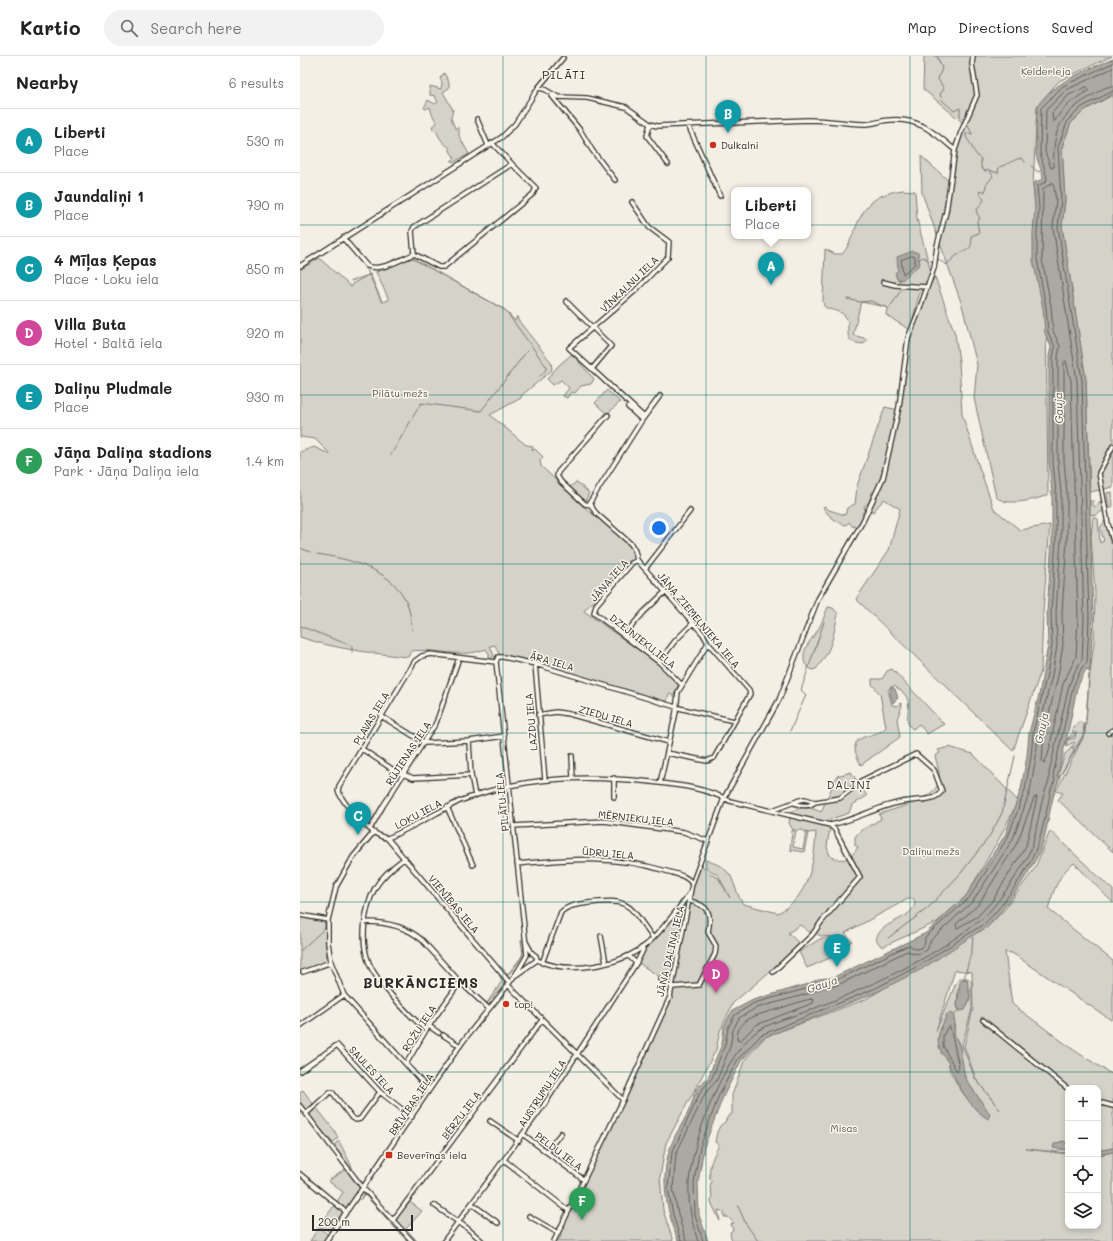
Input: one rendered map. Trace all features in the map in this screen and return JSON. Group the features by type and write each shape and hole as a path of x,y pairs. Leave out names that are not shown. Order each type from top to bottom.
{"street":[{"name":"JĀŅA DALIŅA IELA","path":"554,1241 623,1100 661,1018 672,987 690,901 692,884 724,798 775,707 818,599 863,521 883,478 899,407 908,338 934,268 937,246 946,212 955,150 977,95 972,64 973,56"},
{"path":"300,266 511,129 538,88 563,58"},
{"path":"538,88 544,89 550,94 580,130 592,150 615,180"},
{"path":"550,94 558,97 587,98 626,108 650,124 688,125 831,120 864,125 884,120 905,120 927,127 955,150"},
{"path":"343,238 367,266 372,268 379,268 414,254 439,267 444,267 533,194 536,188 490,144 477,119"},
{"path":"650,124 646,136 668,164"},
{"path":"688,125 720,196"},
{"path":"414,254 412,231 414,227 512,164"},
{"name":"VĪNKALNU IELA","path":"592,368 569,348 594,328 635,291 668,257 669,242 649,227 632,202"},
{"path":"883,282 895,285 927,286"},
{"path":"566,301 594,328 611,348 592,368 643,418"},
{"path":"590,505 594,495 643,418 660,396"},
{"path":"628,407 643,418"},
{"name":"JĀŅA ZIEMEĻNIEKA IELA","path":"608,415 558,472 557,476 561,482 585,504 590,505 597,514 631,544 636,551 637,560 693,623 708,643 749,690 750,694 734,722"},
{"path":"1113,446 1099,473 1108,524 1113,541"},
{"path":"645,569 690,511"},
{"name":"JĀŅA IELA","path":"593,610 612,585 632,563 637,560"},
{"path":"624,635 644,612 665,592"},
{"name":"DZEJNIEKU IELA","path":"593,610 594,614 659,662 682,685"},
{"path":"659,662 675,641 693,623"},
{"path":"660,783 676,707 676,699 682,685 708,643"},
{"name":"ĀRA IELA","path":"422,656 430,654 496,662 498,657 503,657 535,664 676,707 734,722"},
{"name":"PĻAVAS IELA","path":"370,829 338,792 339,786 415,661 422,656"},
{"name":"RŪJIENAS IELA","path":"370,829 436,723 459,658"},
{"name":"PILĀTU IELA","path":"496,662 527,955"},
{"name":"LAZDU IELA","path":"535,664 538,715 545,780"},
{"name":"ZIEDU IELA","path":"538,715 556,712 569,714 669,742"},
{"path":"382,716 424,742 469,741 504,736"},
{"path":"667,753 711,761 734,722"},
{"path":"1108,733 1113,730"},
{"path":"469,741 471,775 475,796"},
{"path":"362,749 403,775 418,778 471,775"},
{"path":"773,972 812,935 860,876 835,830 830,825 908,801 933,799 939,796 942,791 934,770 916,754 863,780 840,798 815,802 812,805 794,803"},
{"path":"572,756 573,778"},
{"name":"LOKU IELA","path":"373,833 387,838 400,833 447,807 475,796 545,780 573,778 614,778 696,788 730,801 830,825"},
{"path":"614,778 614,797"},
{"path":"772,810 806,799 815,802"},
{"path":"447,807 473,865"},
{"name":"MĒRNIEKU IELA","path":"513,826 604,821 684,832 708,841"},
{"path":"370,829 373,833 353,857 336,887 328,920 328,943 331,962 344,995 429,1090"},
{"name":"VIENĪBAS IELA","path":"387,838 508,983 576,1055 623,1100"},
{"path":"405,858 384,876 370,900 366,922 365,950 369,964 374,973 405,1010 426,1030"},
{"name":"ŪDRU IELA","path":"517,864 577,858 604,859 652,867 687,878 692,884"},
{"path":"525,940 532,953 536,956 537,960 542,963 576,968 590,968 606,964 641,948 653,938 690,892"},
{"path":"542,963 561,912 565,908 579,904 605,901 617,901 624,903 635,914 653,938"},
{"path":"662,979 672,987 699,985 715,954 716,946 708,932 711,919 707,910 700,904 690,901"},
{"path":"300,915 328,920"},
{"path":"366,922 399,927 413,932 460,982 488,1008"},
{"path":"601,936 606,964"},
{"name":"AUSTRUMU IELA","path":"444,1241 524,1134 636,963 643,950 641,948"},
{"path":"532,953 527,955 526,960 529,964 533,964 537,960"},
{"path":"626,956 630,957 636,963"},
{"name":"BRĪVĪBAS IELA","path":"326,1241 364,1188 460,1046 526,960"},
{"path":"303,972 331,962"},
{"name":"BRĪVĪBAS IELA","path":"512,978 529,964"},
{"name":"ROŽU IELA","path":"406,1064 426,1030 460,982"},
{"path":"300,1026 344,995"},
{"name":"BĒRZU IELA","path":"393,1220 542,1020"},
{"path":"983,1020 1065,1087"},
{"path":"429,1026 460,1046"},
{"name":"SAULES IELA","path":"300,1071 337,1046 380,1092 412,1117"},
{"path":"306,1114 330,1092 333,1093 351,1117 356,1120 360,1119 380,1092"},
{"path":"1101,1103 1113,1106"},
{"path":"300,1106 364,1188 412,1241"},
{"path":"490,1121 519,1141"},
{"path":"547,1151 561,1133"},
{"name":"PELDU IELA","path":"524,1134 584,1180"},
{"path":"504,1160 569,1211"},
{"path":"300,1174 346,1212"},
{"path":"472,1204 498,1223"},
{"path":"434,1205 482,1241"},
{"path":"529,1216 558,1233"}],"green space":[{"name":"Ķelderleja","path":"924,56 1112,56 1059,81 1037,106 1033,186 1046,315 1048,495 1036,499 1021,502 1007,502 996,497 974,398 977,365 962,305 922,193 921,156 951,183 962,122 923,89"},
{"path":"444,73 449,82 449,88 443,92 453,110 451,118 455,128 459,128 459,136 469,154 454,162 451,161 455,158 450,151 450,148 442,142 437,132 432,129 433,125 437,123 430,107 426,109 424,108 428,100 435,104 438,102 435,96 430,95 430,86 441,89 442,83 440,78"},
{"path":"1113,95 1113,487 1090,492 1086,380 1062,226 1065,200 1062,147 1071,123 1085,110"},
{"path":"903,190 915,191 917,219 931,272 919,295 910,330 886,315 887,307 861,302 853,335 867,339 863,344 855,343 848,337 848,323 844,315 824,306 825,249 835,254 842,254 847,247 862,215 871,202 885,194"},
{"name":"Pilātu mežs","path":"319,258 351,287 352,284 370,274 382,302 389,300 376,272 412,258 505,310 515,321 517,316 518,320 551,362 552,370 522,395 521,398 490,415 526,445 533,446 532,450 535,449 543,457 540,461 541,466 584,507 625,540 633,549 626,567 619,574 610,579 611,585 601,598 589,605 584,611 672,674 679,682 674,696 669,694 667,702 499,654 495,645 490,646 494,656 489,660 489,654 486,649 467,653 421,650 411,651 408,657 340,648 300,637 300,452 314,447 331,455 315,439 300,437 300,270"},
{"path":"935,277 955,334 959,361 962,414 994,509 1020,530 1050,525 1043,612 1041,671 1013,751 856,599 889,550 900,509 884,499 873,512 869,509 870,505 878,494 872,492 869,502 864,506 865,510 862,513 863,515 859,524 853,527 849,522 846,525 836,521 823,507 825,506 829,510 845,515 847,508 855,504 857,486 885,407 898,410 906,359 915,323 920,306"},
{"path":"572,354 594,379 591,384 581,386 575,393 571,392 567,398 563,396 569,388 561,380 553,385 547,379 559,365"},
{"path":"607,390 620,402 607,414 595,403"},
{"path":"577,482 589,493 585,502 569,487"},
{"path":"1112,492 1113,506 1109,509 1107,493"},
{"path":"1090,501 1094,501 1093,505 1096,507 1100,501 1104,510 1095,516 1090,514"},
{"path":"1093,517 1098,519 1100,543 1104,541 1100,528 1106,519 1109,539 1113,544 1113,852 1058,800 1063,793 1056,791 1085,734 1094,642 1095,593 1091,537"},
{"path":"828,607 833,608 838,614 833,636 825,656 816,669 812,670 805,664 805,649 820,625"},
{"path":"892,669 944,724 927,734 919,724 913,729 908,723 908,702 906,696 895,686 891,687 888,690 892,705 898,706 901,703 902,706 897,719 900,737 861,765 856,754 855,746 857,741 875,734 886,727 880,694 872,684 872,679 882,679 887,671"},
{"path":"1078,722 1084,723 1083,735 1076,747 1071,747 1075,743 1074,742 1066,746 1067,740 1075,738 1076,732 1074,736 1067,739 1074,732 1072,731"},
{"name":"Daliņu mežs","path":"949,747 973,754 1018,801 1000,837 966,896 937,922 882,947 876,940 879,933 883,928 908,914 913,909 915,903 914,899 908,899 845,933 852,941 832,957 807,968 799,952 820,939 833,937 821,936 813,932 811,933 800,925 788,933 801,945 733,1003 720,1031 716,1050 666,1143 660,1177 663,1210 673,1241 556,1241 561,1237 560,1233 661,1018 672,985 637,962 643,950 641,948 662,928 690,892 700,861 705,870 719,879 730,898 718,875 706,868 706,860 723,867 731,876 743,904 778,913 797,898 803,889 808,878 814,856 816,832 808,833 804,852 790,850 792,831 795,830 793,830 789,823 791,812 806,808 821,812 837,776 851,772 867,796 852,805 849,813 831,819 827,847 830,856 839,859 846,859 858,847 855,845 855,837 860,831 881,819 879,814 924,798 937,787 939,774 935,756 940,753 938,750","holes":["796,830 802,830 808,833 806,833 803,849 793,847"]},
{"path":"1071,748 1075,749 1060,776 1057,778 1065,754"},
{"name":"Misas","path":"1050,831 1113,890 1113,903 1074,863 1060,877 1048,909 1113,961 1113,1017 1111,1020 1012,953 1005,952 1012,1004 1075,1051 1113,1075 1113,1148 1101,1150 1101,1085 1065,1085 1065,1142 1062,1141 1054,1148 1065,1150 1065,1153 1026,1149 1065,1154 1065,1229 1101,1229 1101,1154 1113,1152 1113,1241 733,1241 731,1239 730,1232 733,1230 731,1224 734,1223 728,1217 724,1217 724,1212 718,1210 720,1221 711,1202 712,1197 710,1186 712,1181 710,1179 710,1166 719,1145 715,1142 717,1132 728,1116 732,1114 732,1095 744,1061 765,1037 866,999 978,932 985,930 1005,909 1035,868","holes":["955,970 972,972 973,1009 964,1046 976,1079 1000,1110 975,1078 962,1045 972,1009 972,982 968,978 960,978 956,983 936,1031","958,989 970,989 968,1005 960,1011 957,1007","947,1014 955,1021 954,1033 960,1047 963,1071 977,1111 959,1088 950,1071 948,1062 941,1053 939,1035"]},
{"path":"300,917 323,921 326,924 326,955 329,966 308,973 307,970 300,973"},
{"path":"521,940 523,940 524,946 523,953"},
{"path":"521,958 506,977 499,967 500,966 508,974"},
{"path":"499,974 504,981 504,985 487,1004 474,994 487,1003 502,981"},
{"path":"303,1090 313,1104 306,1110 300,1103 300,1093"},
{"path":"316,1107 334,1130 338,1138 333,1143 310,1117 310,1111"},
{"path":"339,1141 353,1169 352,1170 335,1149 335,1144"},
{"path":"346,1169 360,1189 346,1208 337,1202 343,1192 328,1181"},
{"path":"364,1194 368,1196 410,1241 407,1241 365,1195 360,1200"},
{"path":"410,1202 422,1211 406,1229 417,1241 414,1241 396,1221 398,1216"},
{"path":"335,1204 344,1213 330,1232 320,1226"},
{"path":"319,1227 328,1235 324,1241 310,1241"}],"water":[{"name":"Gauja","path":"1113,59 1113,94 1085,110 1071,123 1062,147 1065,200 1062,226 1086,380 1093,619 1090,669 1089,672 1086,669 1077,688 1057,777 1060,776 1060,778 1056,787 1040,851 1029,871 1003,909 985,928 922,969 877,992 763,1038 741,1061 723,1097 704,1147 698,1182 699,1215 708,1241 678,1241 673,1228 665,1189 666,1163 675,1136 689,1110 694,1094 697,1094 695,1090 708,1077 722,1044 724,1026 732,1011 753,1000 808,984 819,979 834,977 926,933 966,896 1005,835 1021,789 1027,756 1029,733 1039,695 1048,645 1047,612 1052,540 1052,493 1049,462 1049,356 1051,347 1045,333 1043,308 1033,260 1035,207 1033,183 1043,179 1036,152 1037,108 1052,90 1061,84 1082,72"},
{"path":"913,251 918,253 920,264 902,280 897,279 895,273 898,270 897,257"},
{"path":"891,687 895,689 898,698 893,703 890,693"},
{"path":"967,979 970,998 965,1010 960,1011 957,1007 960,983 961,980"},
{"path":"951,1013 954,1015 954,1033 960,1047 965,1078 990,1114 988,1119 975,1108 964,1094 947,1059 939,1047 938,1037 940,1030 947,1014"},
{"path":"1065,1142 1065,1150 1053,1148 1054,1144"},
{"path":"1113,1148 1113,1152 1101,1154 1101,1150"}],"waterway":[{"path":"937,56 942,68 938,79 944,89 940,94 942,100 954,111 960,108 960,116 964,120"},
{"path":"967,123 972,134 966,133 966,137 978,157 981,159 981,167 984,171 988,170"},
{"path":"938,259 946,265 956,256 970,248 971,236 979,233 977,221 980,219 976,211 984,200 979,192 981,190 985,192 986,185 993,176 989,170 998,173 999,167 1016,160 1022,158 1025,162"},
{"path":"1031,166 1038,172 1041,170"},
{"path":"918,260 923,257 930,261 933,260"},
{"path":"376,272 412,258 505,310"},
{"path":"367,270 382,302"},
{"path":"351,281 369,275"},
{"path":"847,299 860,302 871,301 889,309 901,290"},
{"path":"508,314 546,366 546,370 540,376"},
{"path":"391,455 421,403 481,411 527,351"},
{"path":"300,548 310,552"},
{"path":"317,554 354,562 378,572 389,580 398,588 407,603 412,630"},
{"path":"790,731 806,695 801,690 824,622"},
{"path":"300,626 352,646 352,652"},
{"path":"1086,720 1089,674"},
{"path":"1061,775 1084,735 1085,723"},
{"path":"888,938 928,908 961,873 989,837 1002,813 1015,756"},
{"path":"300,951 325,928 325,923"},
{"path":"964,979 972,949 973,937"},
{"path":"954,1015 959,1009"},
{"path":"738,1206 746,1224 758,1241"}],"place":[{"name":"Jaundaliņi 1","path":"728,133"},
{"name":"Dulkalni","path":"713,145"},
{"name":"Liberti","path":"771,285"},
{"name":"4 Mīļas Ķepas","path":"358,835"},
{"name":"Daliņu Pludmale","path":"837,967"},
{"name":"Villa Buta","path":"716,993"},
{"name":"top!","path":"506,1004"},
{"name":"Beverīnas iela","path":"389,1155"},
{"name":"Jāņa Daliņa stadions","path":"582,1220"}],"district":[{"name":"PILĀTI","path":"564,74"},
{"name":"DALIŅI","path":"849,784"},
{"name":"BURKĀNCIEMS","path":"421,982"}]}
